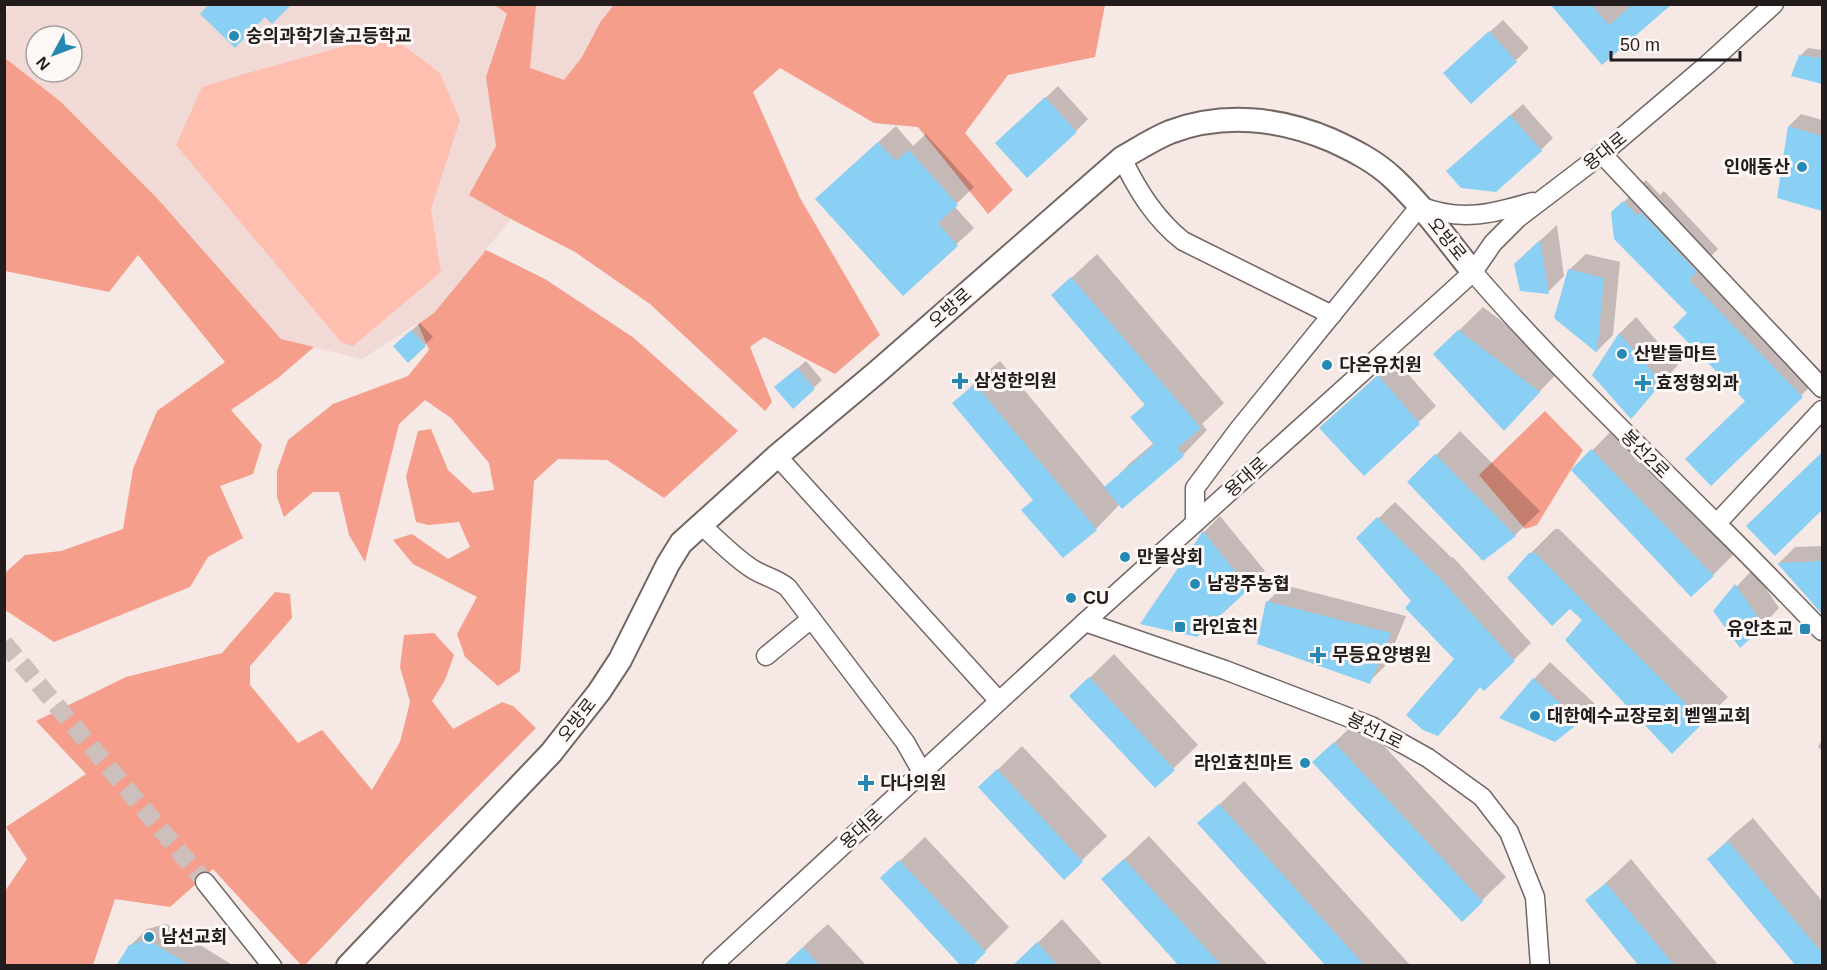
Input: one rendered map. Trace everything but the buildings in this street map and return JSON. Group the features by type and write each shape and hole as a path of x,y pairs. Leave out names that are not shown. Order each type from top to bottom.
{"main road":[{"name":"오방로","path":"348,966 551,753 599,692 620,660 668,564 681,543 777,456 876,373 1122,158 1160,137 1191,126 1216,121 1245,119 1297,127 1356,152 1392,177 1420,206 1473,272"}],"street":[{"name":"용대로","path":"722,962 1085,621 1473,272 1493,243 1518,218 1602,154 1708,64 1774,4"},
{"path":"1602,154 1822,388"},
{"path":"1122,158 1143,198 1183,241 1332,315"},
{"path":"1420,206 1444,214 1477,216 1543,199"},
{"name":"오방로","path":"1195,523 1195,488 1246,421 1420,206"},
{"name":"봉선2로","path":"1473,272 1506,310 1634,442 1822,631"},
{"path":"1717,524 1822,410"},
{"path":"777,456 999,701"},
{"path":"700,524 750,567 780,580 788,588 905,742 922,772"},
{"path":"766,656 811,619"},
{"name":"봉선1로","path":"1085,621 1225,670 1371,726 1428,758 1482,797 1509,832 1535,897 1540,966"},
{"path":"205,882 272,966"}],"shaded area":[{"path":"11,5 733,5 511,219 434,313 362,359 281,339 157,198 61,102 38,84 84,84 84,24 24,24 24,73 5,58 5,12"},
{"path":"495,5 536,5 530,68 564,80 582,57 601,21 614,5 1105,5 1095,57 1008,75 965,133 1013,190 988,214 918,127 874,123 780,68 753,92 800,198 880,335 835,374 764,337 750,347 772,402 765,411 650,304 575,252 469,195 496,146 486,77 507,14"},
{"path":"388,34 440,73 460,120 431,209 441,272 353,346 341,342 176,145 202,87"},
{"path":"5,58 24,73 24,84 38,84 61,102 157,198 281,339 314,347 278,378 231,410 262,445 253,474 220,486 243,538 208,557 190,587 54,642 5,610 5,573 25,555 61,551 123,529 133,469 157,411 225,362 138,255 109,292 5,271"},
{"path":"486,250 545,279 634,338 738,431 664,498 607,460 558,459 534,481 520,671 498,686 465,657 457,634 477,597 413,564 393,540 412,534 448,559 470,547 459,522 429,525 416,522 406,477 418,431 431,429 448,470 473,493 494,490 489,463 451,418 425,400 399,424 365,562 349,535 339,492 313,492 284,517 277,497 277,471 288,440 333,404 408,376 429,350 418,324 434,313"},
{"path":"1545,411 1583,450 1537,525 1525,529 1479,475"},
{"path":"275,592 290,594 292,618 250,666 250,685 298,743 322,730 372,790 400,742 410,702 400,667 404,635 434,633 454,655 445,680 432,701 453,729 502,702 513,706 536,728 305,965 301,965 213,869 170,907 115,899 93,965 5,966 5,891 27,859 6,827 86,774 36,721 126,677 222,653"}],"tunnel":[{"path":"4,643 205,882"}],"place":[{"name":"숭의과학기술고등학교","path":"234,36"},
{"name":"인애동산","path":"1802,167"},
{"name":"산밭들마트","path":"1622,354"},
{"name":"다온유치원","path":"1327,365"},
{"name":"삼성한의원","path":"960,381"},
{"name":"효정형외과","path":"1643,383"},
{"name":"만물상회","path":"1125,557"},
{"name":"남광주농협","path":"1195,584"},
{"name":"CU","path":"1071,598"},
{"name":"라인효친","path":"1180,627"},
{"name":"유안초교","path":"1805,629"},
{"name":"무등요양병원","path":"1318,655"},
{"name":"대한예수교장로회 벧엘교회","path":"1535,716"},
{"name":"라인효친마트","path":"1305,763"},
{"name":"다나의원","path":"866,783"},
{"name":"남선교회","path":"149,937"}]}
